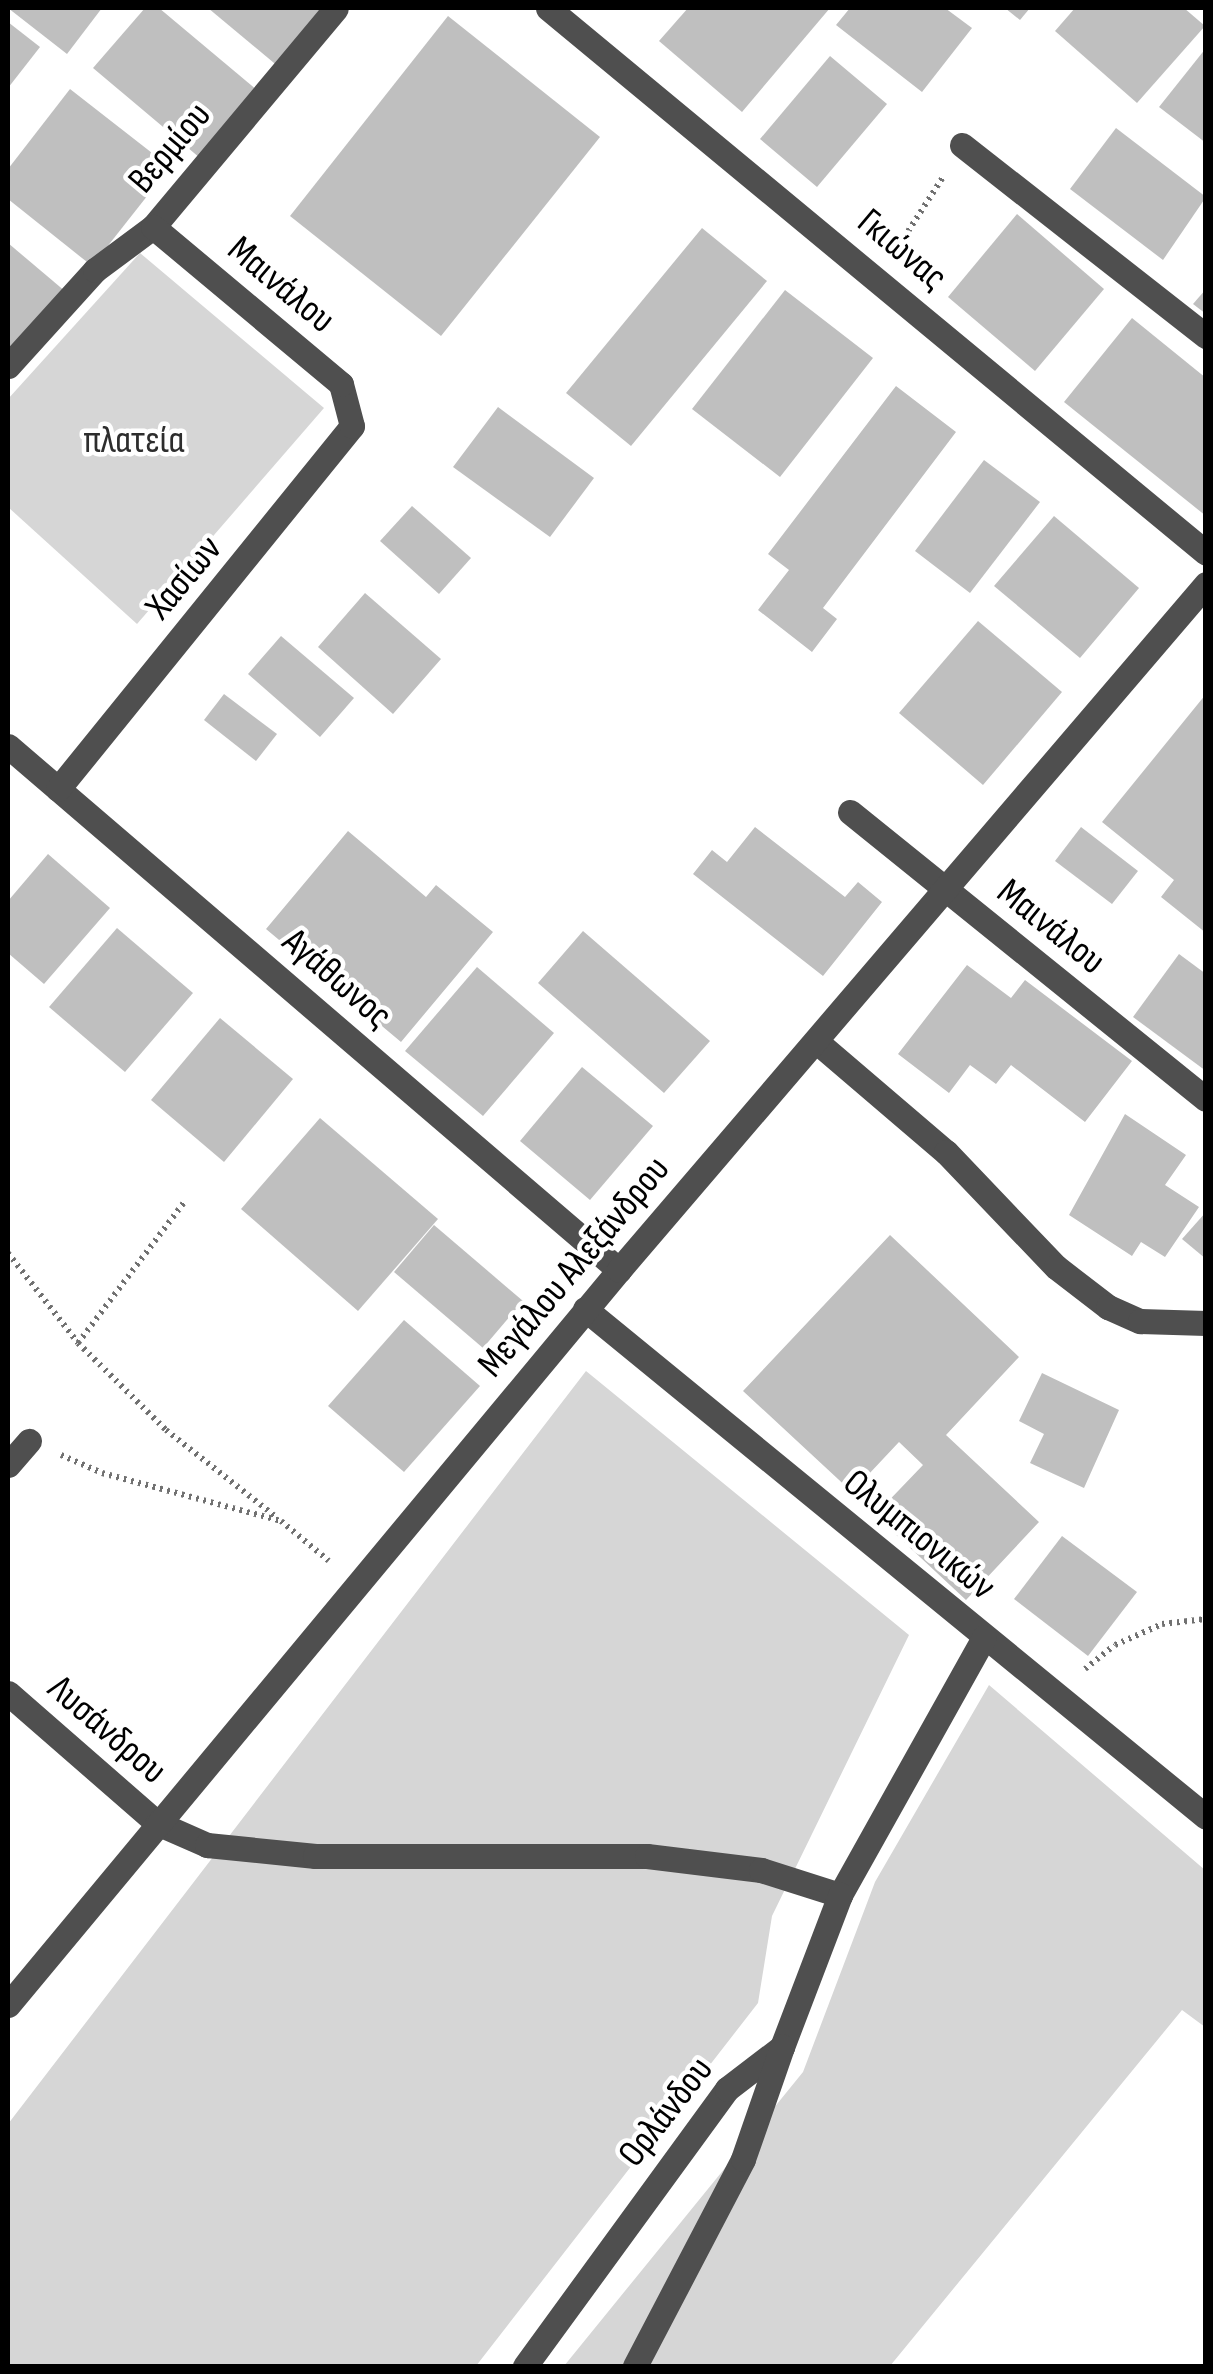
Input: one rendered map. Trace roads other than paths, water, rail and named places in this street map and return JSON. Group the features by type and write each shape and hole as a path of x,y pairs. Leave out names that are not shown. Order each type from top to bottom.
{"street":[{"name":"Βερμίου","path":"8,366 95,270 152,226 336,8"},
{"name":"Γκιώνας","path":"548,8 1206,553"},
{"path":"962,146 1206,336"},
{"name":"Μαινάλου","path":"152,226 342,384 352,408"},
{"name":"Χασίων","path":"58,789 346,441 352,408"},
{"name":"Μεγάλου Αλεξάνδρου","path":"8,2005 618,1270 1206,584"},
{"name":"Αγάθωνος","path":"8,746 618,1270"},
{"name":"Μαινάλου","path":"850,812 1206,1099"},
{"path":"817,1042 946,1152 1056,1267 1121,1314 1206,1323"},
{"name":"Ολυμπιονικών","path":"586,1309 1206,1817"},
{"path":"8,1465 29,1441"},
{"path":"634,2366 742,2159 840,1895 984,1637"},
{"name":"Λυσάνδρου","path":"8,1694 157,1823 207,1845 315,1856 646,1856 760,1870 840,1895"},
{"name":"Ορλάνδου","path":"525,2366 726,2089 782,2048"}],"park label":[{"name":"πλατεία","path":"134,441"}]}
